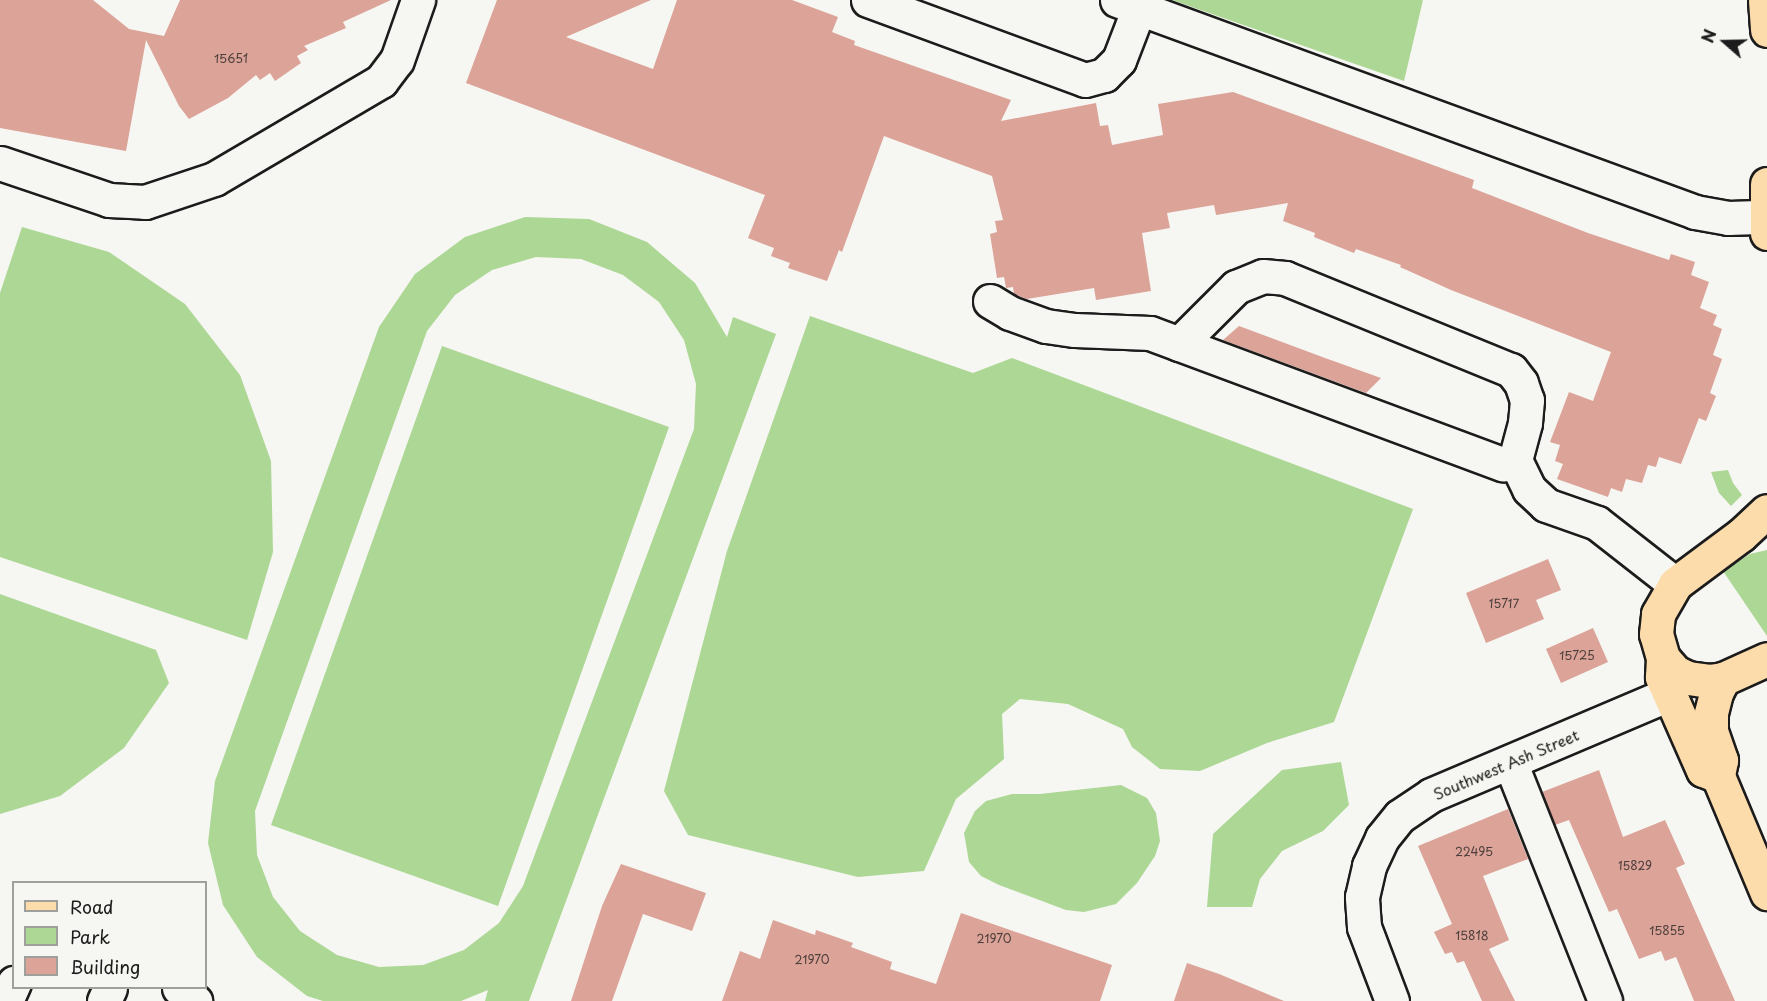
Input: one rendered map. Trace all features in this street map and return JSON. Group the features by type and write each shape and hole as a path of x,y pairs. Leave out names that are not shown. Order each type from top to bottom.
{"main road":[{"path":"1765,0 1767,30"},
{"path":"1766,225 1767,183"},
{"path":"1718,776 1703,770 1662,677 1663,658 1656,634 1658,614 1675,584 1754,533 1767,511"},
{"path":"1663,658 1675,672 1688,678 1709,681 1724,679 1767,659"},
{"path":"1724,679 1716,693 1711,713 1711,731 1720,760 1718,776 1767,893"}],"street":[{"path":"0,163 109,200 145,202 214,179 381,81 397,60 417,0"},
{"path":"868,0 1085,80 1104,75 1119,60 1128,4 1695,212 1766,225"},
{"path":"1179,345 1236,287 1263,276 1285,278 1511,370 1521,382 1527,400 1525,423 1515,460 1529,489 1546,505 1597,523 1675,584"},
{"path":"990,301 1010,313 1046,326 1075,330 1150,333 1503,464 1515,460"},
{"name":"Southwest Ash Street","path":"1392,1001 1374,957 1365,927 1362,897 1369,866 1382,838 1400,816 1431,795 1669,694"},
{"path":"1510,762 1605,1001"},
{"path":"6,1001 12,986"},
{"path":"181,989 195,1001"}],"green space":[{"path":"1172,0 1423,0 1404,81"},
{"path":"525,217 589,219 647,242 695,283 727,337 733,317 776,334 529,1001 485,1001 488,990 461,1001 323,1001 307,996 257,957 223,905 208,843 215,781 379,327 415,274 465,237","holes":["536,257 581,259 623,275 659,302 684,340 696,384 694,429 523,886 499,923 464,950 423,965 379,967 337,955 300,931 273,897 257,855 255,811 427,331 455,295 492,270"]},
{"path":"22,227 109,252 185,304 240,375 271,461 273,552 247,640 0,557 0,293"},
{"path":"810,316 973,373 1012,358 1413,509 1334,722 1267,743 1200,771 1160,769 1132,747 1123,729 1068,704 1020,699 1002,714 1004,759 956,799 924,871 858,877 688,835 664,791 727,551"},
{"path":"442,346 669,427 498,906 271,825"},
{"path":"1728,470 1733,483 1742,495 1731,506 1719,493 1711,472"},
{"path":"1767,550 1767,636 1723,571 1750,554"},
{"path":"0,594 156,650 169,683 124,748 60,796 0,814"},
{"path":"1341,762 1349,805 1323,831 1282,851 1260,879 1252,907 1207,907 1213,834 1282,770"},
{"path":"1121,785 1147,798 1156,813 1160,841 1155,856 1137,883 1116,904 1084,912 1066,910 999,885 981,876 969,862 964,833 975,811 986,801 1012,794 1040,794"}],"building":[{"path":"0,0 93,0 129,29 164,36 180,0 391,0 343,22 346,28 304,46 308,50 297,56 301,63 275,81 270,73 260,80 256,75 228,98 189,119 179,106 146,40 126,151 0,128"},
{"path":"497,0 651,0 566,37 653,69 677,0 792,0 838,17 832,32 855,41 854,45 1011,100 1001,121 1096,103 1100,126 1108,125 1112,145 1163,135 1158,104 1233,92 1474,180 1472,188 1588,233 1669,260 1671,254 1695,262 1691,275 1709,282 1700,308 1717,315 1713,325 1722,329 1713,355 1722,359 1710,393 1716,396 1706,421 1699,418 1681,464 1659,457 1656,467 1648,465 1642,483 1626,479 1622,492 1611,488 1608,497 1557,479 1563,464 1555,461 1560,445 1550,442 1569,392 1593,401 1611,352 1451,290 1400,267 1401,265 1356,249 1354,253 1314,237 1315,233 1283,221 1288,203 1216,215 1214,205 1167,213 1170,228 1142,233 1151,291 1096,300 1094,288 1027,299 1014,294 1013,287 1006,288 1004,277 997,278 990,234 997,232 995,221 1003,220 992,176 884,136 842,252 839,250 827,281 788,268 790,263 771,256 774,248 748,238 765,195 466,83"},
{"path":"1239,326 1381,378 1366,393 1223,340"},
{"path":"1548,559 1561,590 1536,600 1544,619 1486,643 1466,593"},
{"path":"1593,628 1608,662 1561,683 1546,649"},
{"path":"1599,770 1623,837 1665,820 1685,864 1676,868 1735,1001 1694,1001 1676,957 1665,961 1661,951 1639,959 1617,909 1609,912 1569,820 1555,825 1542,792"},
{"path":"1508,809 1528,859 1483,876 1509,940 1489,949 1515,1001 1482,1001 1464,961 1457,963 1452,952 1445,954 1434,932 1452,924 1418,846"},
{"path":"621,864 706,893 692,931 643,914 612,1001 571,1001 602,906"},
{"path":"961,913 1112,965 1100,1001 722,1001 740,951 760,959 773,920 815,935 816,930 853,943 851,947 892,962 890,969 936,984"},
{"path":"1187,963 1219,974 1284,1001 1174,1001"}]}
